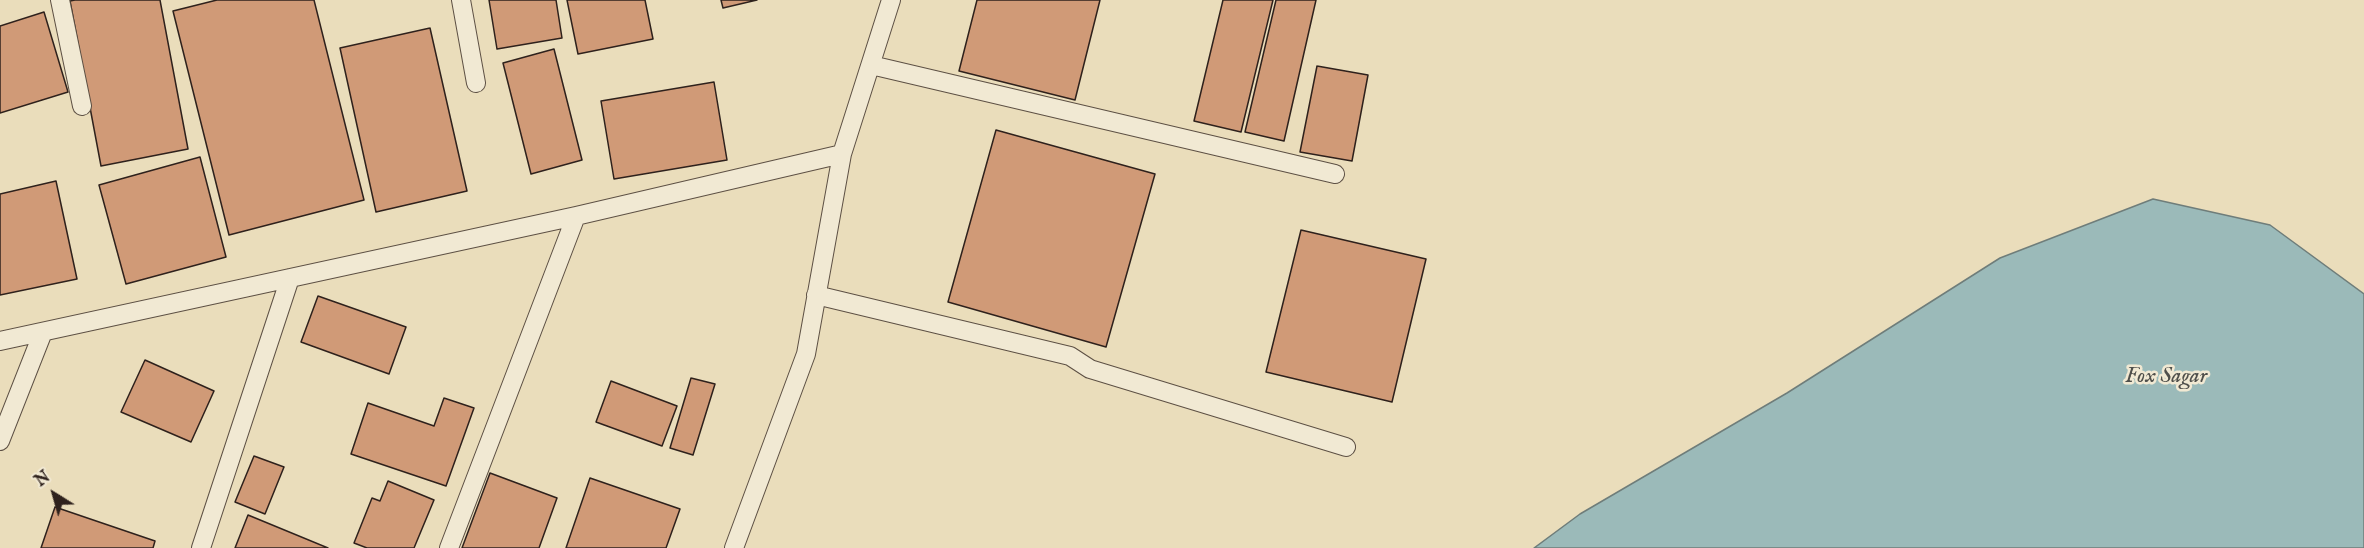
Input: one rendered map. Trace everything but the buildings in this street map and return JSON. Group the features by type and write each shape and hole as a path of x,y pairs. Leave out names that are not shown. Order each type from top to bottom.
{"lane":[{"path":"60,0 82,106"},
{"path":"460,0 476,83"},
{"path":"734,548 806,354 842,154 891,0"},
{"path":"871,65 1335,174"},
{"path":"0,341 576,216 842,154"},
{"path":"449,548 576,216"},
{"path":"201,548 290,278"},
{"path":"816,295 1070,356 1090,369 1346,447"},
{"path":"0,441 43,332"}],"water":[{"name":"Fox Sagar","path":"2153,199 2270,225 2364,294 2364,548 1534,548 1580,514 1787,393 2000,258"}]}
